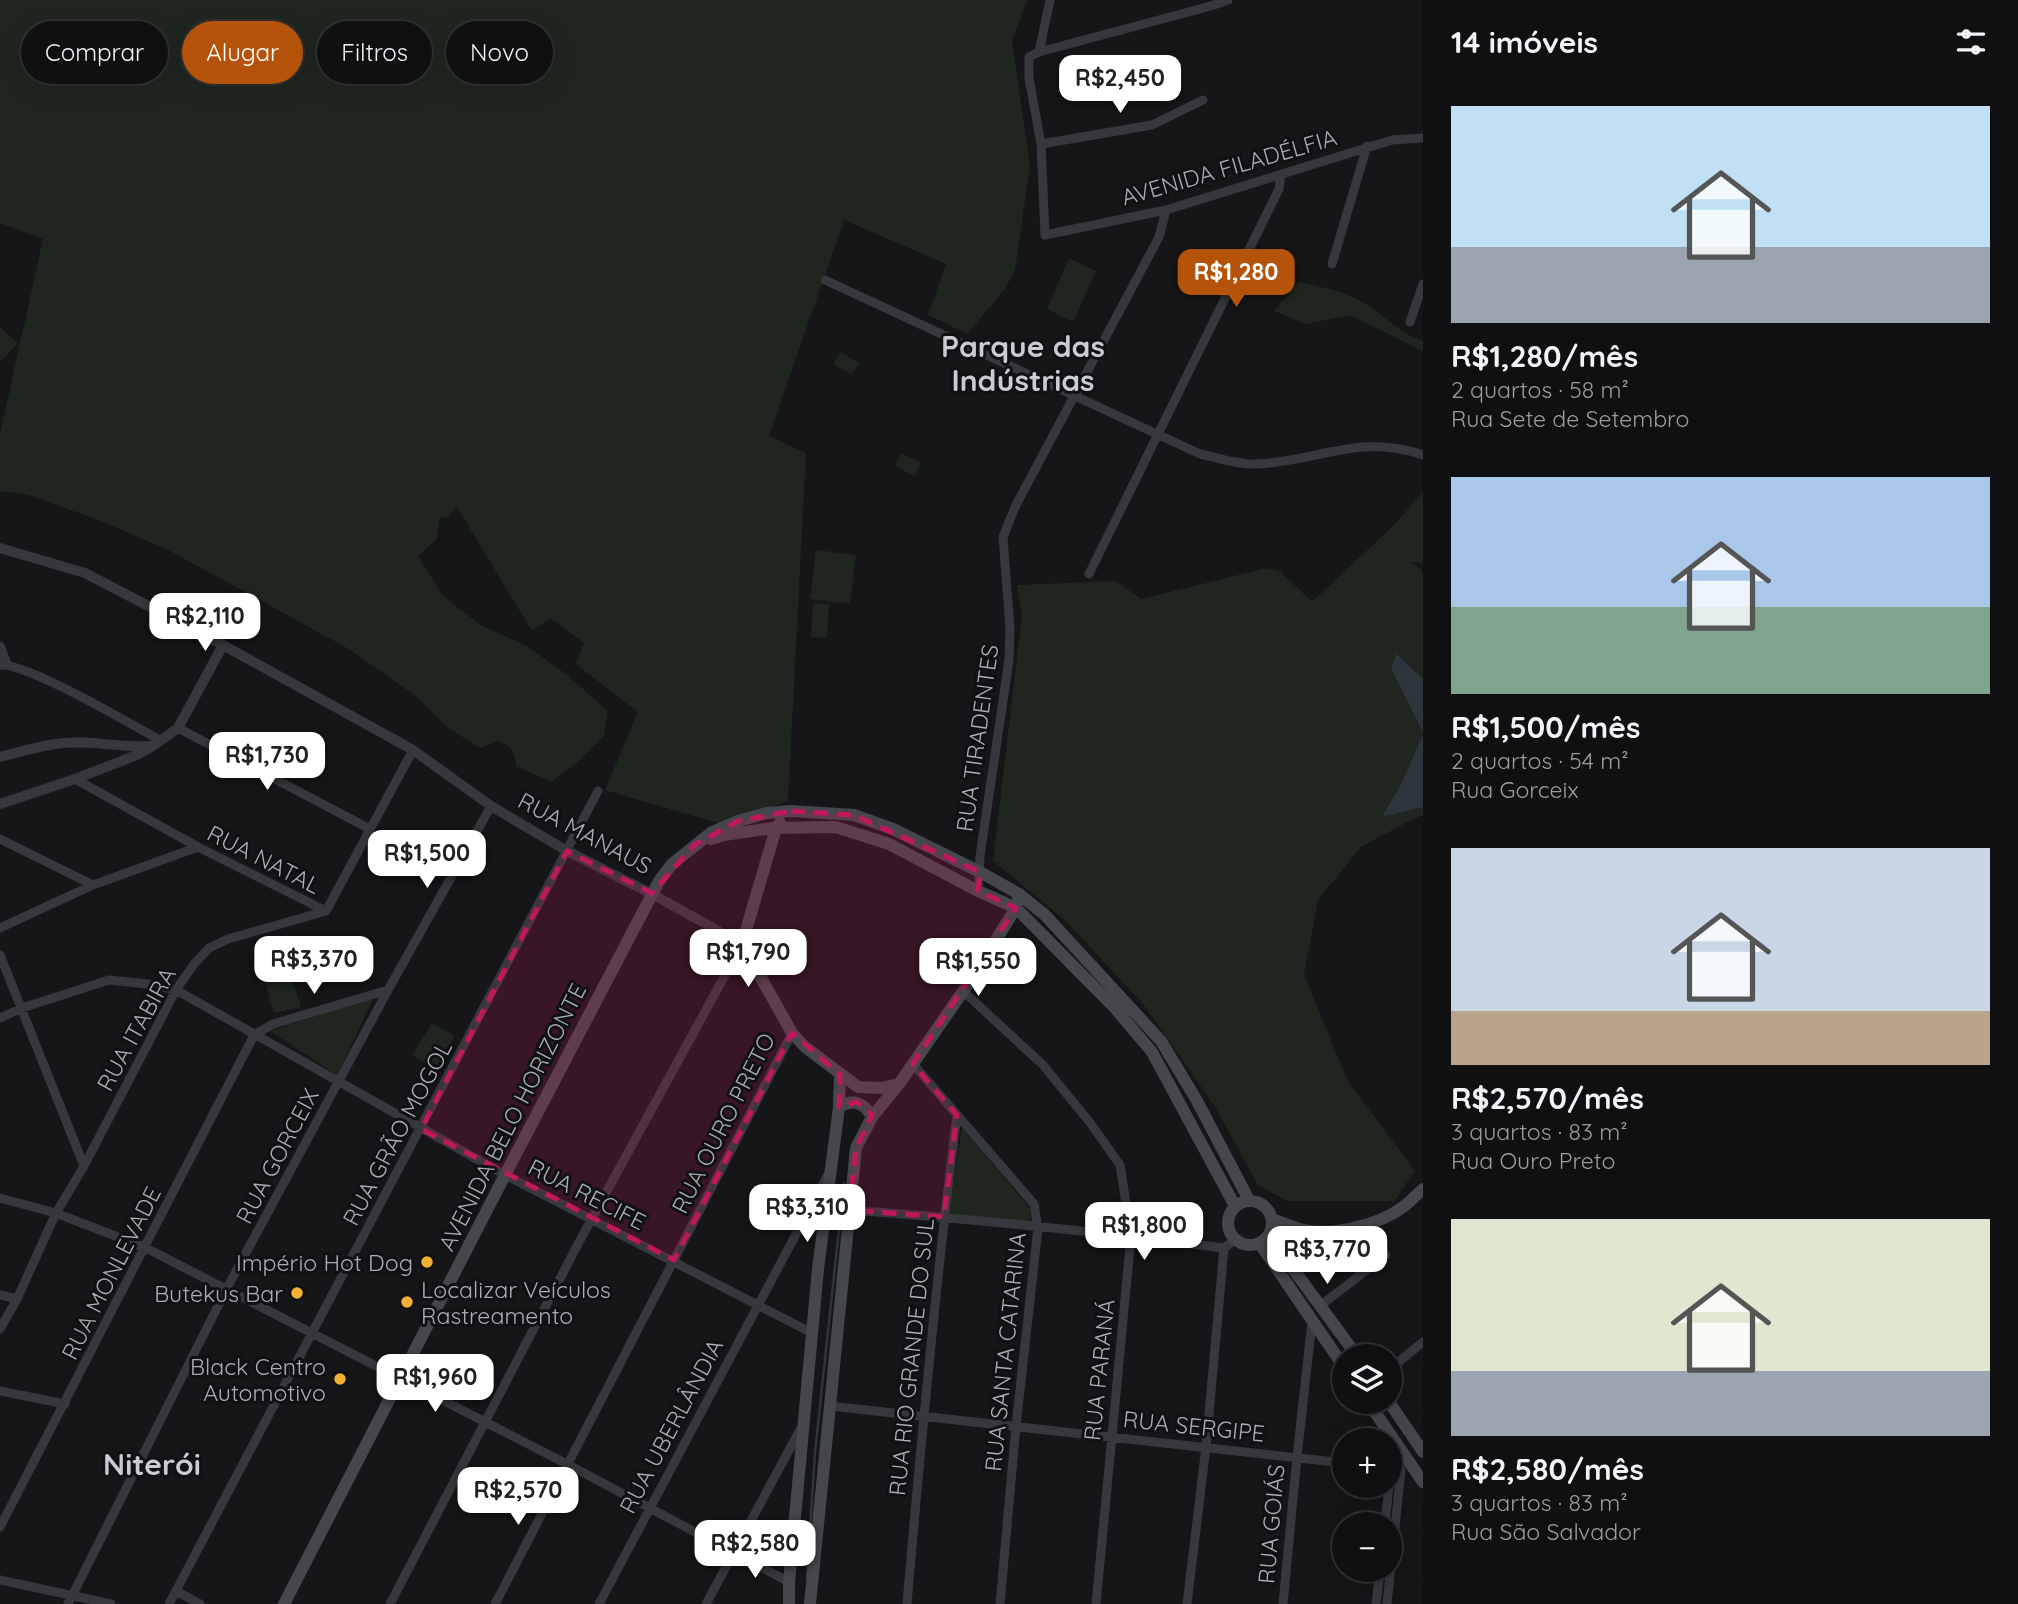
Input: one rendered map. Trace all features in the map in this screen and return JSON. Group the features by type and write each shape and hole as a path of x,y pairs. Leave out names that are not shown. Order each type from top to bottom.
{"main road":[{"name":"AVENIDA BELO HORIZONTE","path":"284,1604 652,894 672,864 694,845 712,832 738,821 767,813 791,811 854,816 893,829 1019,894 1045,915 1161,1041 1196,1099 1249,1200"},
{"path":"791,811 776,828 742,944 792,1032 804,1047 858,1087 881,1088 899,1084"},
{"name":"AVENIDA BELO HORIZONTE","path":"694,845 724,835 776,828 836,827 889,844 1016,908 1114,1007 1152,1052 1235,1206"},
{"path":"810,1604 856,1148 872,1117 899,1084 963,991 1016,908 1019,894"},
{"path":"789,1604 813,1333 839,1107 840,1075"},
{"path":"839,1107 857,1102 863,1104 872,1117"},
{"path":"1272,1219 1306,1230 1362,1226 1376,1222 1403,1207 1423,1189"},
{"path":"1249,1200 1259,1202 1267,1208 1273,1227 1264,1240 1247,1245 1229,1244 1229,1214 1235,1206 1249,1200"},
{"path":"1264,1240 1348,1344"},
{"path":"1264,1240 1312,1322 1332,1350"},
{"path":"1397,1414 1423,1452"},
{"path":"1402,1451 1420,1478"}],"street":[{"path":"1039,52 1050,0"},
{"path":"1203,100 1152,125 1041,144 1029,78 1029,57 1228,0"},
{"name":"AVENIDA FILADÉLFIA","path":"1041,144 1045,235 1166,210 1367,146 1392,140 1423,138"},
{"path":"1332,264 1367,146"},
{"path":"1089,575 1279,189 1281,174"},
{"name":"RUA TIRADENTES","path":"978,891 980,856 1009,660 1010,628 1003,537 1015,507 1159,237 1166,210"},
{"path":"825,280 1200,454 1256,464 1358,446 1411,450 1423,455"},
{"path":"1410,322 1423,284"},
{"name":"RUA MANAUS","path":"0,548 85,573 223,645 413,750 491,806 567,851 742,944"},
{"path":"0,804 137,755 157,743 178,728 223,645"},
{"path":"0,646 3,664 33,674 71,693 157,743"},
{"path":"178,728 370,829"},
{"path":"0,757 56,744 129,747 157,743"},
{"path":"326,911 413,750"},
{"name":"RUA NATAL","path":"75,779 198,847 326,911"},
{"name":"RUA GRÃO MOGOL","path":"169,1604 598,791"},
{"name":"RUA GORCEIX","path":"70,1600 227,1288 491,806"},
{"path":"0,839 93,885"},
{"path":"0,928 93,885 198,847"},
{"name":"RUA ITABIRA","path":"0,1329 56,1213 84,1166 176,990 194,964 209,948 228,939 326,911"},
{"path":"390,1604 484,1423 742,944"},
{"path":"0,955 84,1166"},
{"name":"RUA RECIFE","path":"0,1018 22,1008 108,981 148,984 176,990 505,1175 813,1333"},
{"path":"254,1035 273,1024 388,990"},
{"name":"RUA PARANÁ","path":"963,991 1043,1065 1091,1124 1120,1166 1131,1236 1096,1604"},
{"name":"RUA OURO PRETO","path":"495,1604 792,1032"},
{"name":"RUA MONLEVADE","path":"0,1527 254,1035"},
{"name":"RUA SANTA CATARINA","path":"913,1064 1034,1204 1038,1228 1000,1604"},
{"name":"RUA RIO GRANDE DO SUL","path":"908,1604 923,1417 957,1115"},
{"name":"RUA UBERLÂNDIA","path":"599,1604 830,1170"},
{"path":"0,1198 56,1213 146,1248 567,1464 789,1582"},
{"path":"849,1210 1229,1244 1187,1604"},
{"path":"1320,1306 1386,1255"},
{"path":"0,1295 17,1298"},
{"name":"RUA GOIÁS","path":"1283,1604 1312,1322"},
{"path":"1402,1359 1423,1342"},
{"path":"0,1391 65,1404"},
{"name":"RUA SERGIPE","path":"830,1406 1332,1461"},
{"path":"706,1604 805,1422"},
{"path":"1402,1472 1420,1478"},
{"path":"1387,1604 1392,1498"},
{"path":"0,1580 70,1600 111,1604"},
{"path":"1376,1604 1379,1582"},
{"path":"176,1591 200,1604"}],"highlighted area":[{"path":"791,811 854,815 980,872 978,891 1016,908 913,1064 957,1115 944,1217 849,1210 856,1148 872,1115 857,1102 839,1107 840,1075 792,1033 674,1260 421,1129 567,851 652,893 694,845 738,821"}],"shaded area":[{"path":"0,0 1027,0 1012,41 1030,166 1015,270 1005,289 967,334 928,315 946,264 844,220 769,436 806,453 788,801 721,824 605,790 638,712 576,664 584,643 550,618 532,631 457,507 446,518 439,518 437,539 418,556 443,596 482,626 527,646 567,675 608,711 604,736 572,767 551,782 516,766 512,750 503,743 499,741 480,748 445,726 416,696 349,649 170,551 101,521 29,495 0,491 0,434 43,239 0,223"},
{"path":"1069,258 1096,271 1073,322 1047,309"},
{"path":"1298,282 1357,299 1406,333 1423,341 1423,351 1350,315 1306,324 1274,311"},
{"path":"0,327 18,343 0,362"},
{"path":"840,352 859,363 852,375 833,364"},
{"path":"901,453 921,463 915,476 895,466"},
{"path":"1423,492 1423,563 1411,562 1423,571 1423,815 1361,847 1318,900 1304,974 1348,1082 1415,1171 1394,1201 1287,1201 1258,1185 1214,1105 1143,1004 1066,921 993,861 1022,616 1017,585 1116,581 1141,599 1267,568 1280,571 1312,602 1394,525"},
{"path":"816,550 856,555 850,604 810,599"},
{"path":"813,603 829,604 827,638 811,637"},
{"path":"1396,654 1423,679 1423,732 1391,668"},
{"path":"1423,735 1423,807 1382,817 1400,786"},
{"path":"284,951 301,1007 274,1013 258,958"},
{"path":"374,997 337,1075 270,1031"},
{"path":"432,1023 455,1036 435,1069 412,1055"},
{"path":"962,1128 1030,1208 1032,1223 949,1214"}],"waterway":[{"path":"807,1577 815,1452 844,1183"}],"place":[{"name":"Império Hot Dog","path":"427,1262"},
{"name":"Butekus Bar","path":"297,1293"},
{"name":"Localizar Veículos Rastreamento","path":"407,1302"},
{"name":"Black Centro Automotivo","path":"340,1379"}],"district":[{"name":"Parque das Indústrias","path":"1023,363"},
{"name":"Niterói","path":"152,1464"}]}
